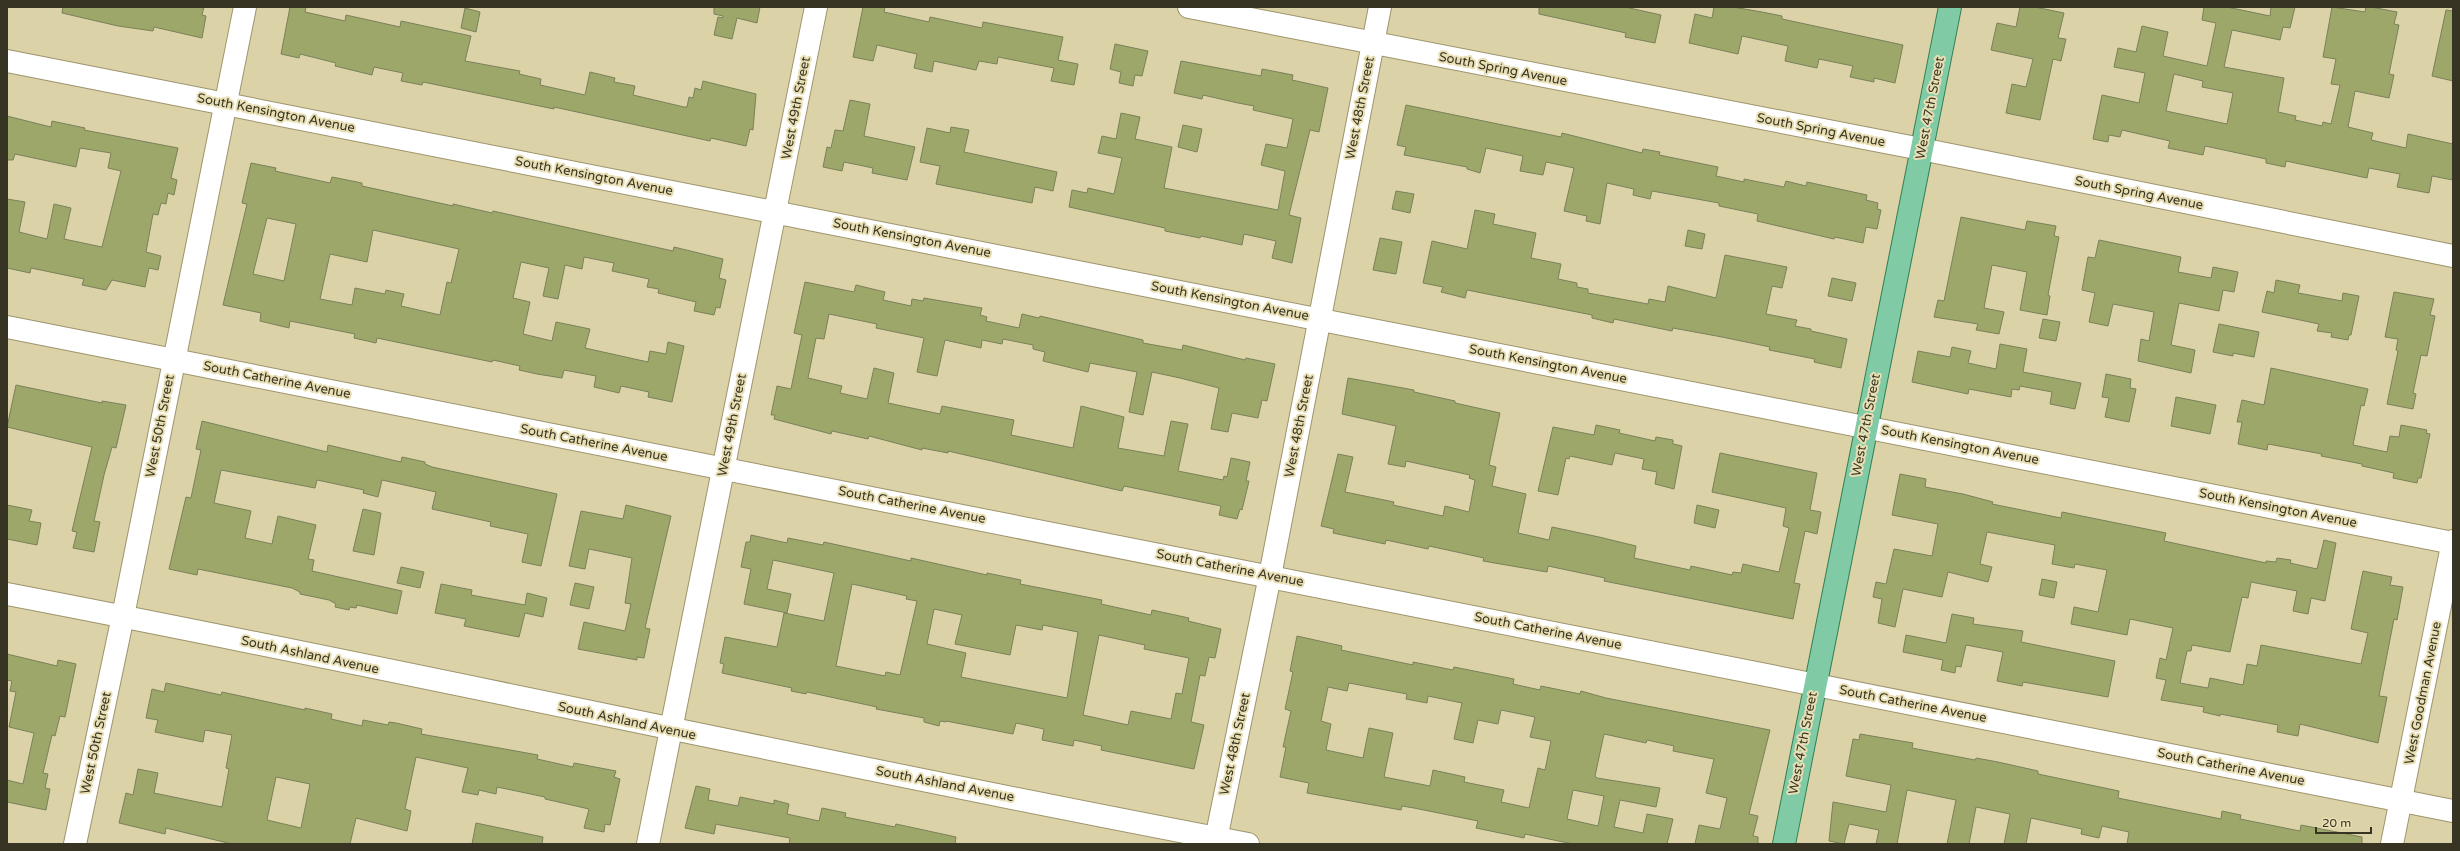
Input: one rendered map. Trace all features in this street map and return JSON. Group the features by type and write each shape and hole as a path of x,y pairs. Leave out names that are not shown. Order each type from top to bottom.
{"main road":[{"name":"West 47th Street","path":"1784,844 1814,684 1950,7"}],"street":[{"name":"West 50th Street","path":"75,844 123,616 173,359 245,7"},
{"name":"West 49th Street","path":"648,844 816,7"},
{"name":"South Spring Avenue","path":"1189,7 1373,44 1921,149 2453,256"},
{"name":"West 48th Street","path":"1215,841 1270,576 1380,7"},
{"name":"South Kensington Avenue","path":"7,61 2453,542"},
{"name":"South Catherine Avenue","path":"7,326 2453,811"},
{"name":"West Goodman Avenue","path":"2392,844 2453,542"},
{"name":"South Ashland Avenue","path":"7,594 123,616 1215,841 1248,844"}],"building":[{"path":"63,7 204,7 202,15 206,16 202,38 154,27 153,31 118,26 62,13"},
{"path":"290,7 306,7 305,12 345,21 346,15 400,27 401,21 471,36 465,61 520,71 519,74 541,79 540,85 585,95 590,72 615,78 614,82 635,86 633,95 684,107 687,107 689,97 693,98 695,88 701,90 703,81 756,94 753,130 750,129 746,146 711,138 710,141 554,107 554,109 423,82 422,85 401,81 403,73 374,67 372,75 335,66 336,63 300,54 299,58 281,54"},
{"path":"714,7 760,7 757,23 737,18 732,39 714,35 718,17 723,18 723,16 714,14"},
{"path":"863,7 885,7 884,12 929,22 930,17 982,28 983,22 1063,37 1058,60 1078,64 1074,85 1051,81 1054,68 998,57 997,64 979,61 976,70 934,61 932,72 914,68 917,54 877,45 873,61 853,57"},
{"path":"1539,7 1625,7 1661,15 1655,43 1625,37 1626,33 1539,14"},
{"path":"1714,7 1733,7 1782,16 1782,19 1903,45 1895,83 1874,78 1874,82 1850,77 1853,66 1819,59 1817,68 1785,61 1788,46 1742,36 1738,54 1689,43 1695,14 1712,18"},
{"path":"2020,7 2035,7 2064,13 2058,38 2066,39 2061,61 2053,59 2040,120 2006,113 2012,84 2026,87 2033,59 1991,50 1997,23 2016,27"},
{"path":"2204,7 2227,7 2270,16 2271,7 2295,7 2290,28 2283,27 2280,40 2232,30 2224,67 2284,78 2278,112 2296,116 2295,120 2322,126 2323,122 2331,124 2340,85 2331,84 2336,59 2323,57 2332,7 2365,12 2366,7 2371,7 2397,12 2394,24 2399,25 2389,74 2394,75 2389,98 2355,91 2348,127 2373,133 2371,140 2406,148 2408,134 2453,144 2453,180 2432,176 2429,193 2397,187 2400,174 2369,168 2367,178 2286,161 2285,167 2266,163 2266,159 2205,146 2203,155 2168,148 2170,141 2122,130 2120,137 2109,135 2108,142 2093,139 2102,95 2139,103 2145,73 2114,67 2118,48 2136,52 2142,26 2168,32 2163,56 2207,66 2216,23 2202,20","holes":["2174,74 2203,81 2202,87 2233,93 2227,124 2166,111"]},
{"path":"465,8 480,12 476,32 461,28"},
{"path":"2446,10 2453,11 2453,81 2432,76"},
{"path":"1115,44 1148,51 1142,76 1135,75 1133,86 1119,83 1121,72 1110,69"},
{"path":"1181,61 1261,76 1262,69 1293,75 1292,80 1328,88 1319,132 1310,130 1289,215 1301,218 1292,263 1272,258 1276,241 1244,234 1242,245 1201,236 1200,238 1165,231 1165,228 1069,207 1072,190 1087,193 1088,188 1114,194 1122,158 1098,153 1102,136 1116,139 1121,113 1140,117 1135,139 1172,147 1164,188 1278,210 1285,171 1261,165 1266,144 1287,148 1293,119 1253,110 1254,106 1203,95 1202,99 1174,93"},
{"path":"850,100 870,104 864,136 915,147 907,180 872,173 873,168 844,162 842,171 823,167 827,147 831,148 835,130 843,131"},
{"path":"1406,105 1561,137 1562,133 1642,153 1643,149 1660,152 1659,155 1718,167 1716,176 1744,182 1744,179 1784,187 1786,181 1806,186 1807,182 1867,195 1866,200 1878,203 1877,209 1881,210 1877,229 1866,227 1863,243 1835,237 1834,239 1757,221 1758,214 1719,206 1719,203 1652,191 1650,199 1633,195 1634,189 1607,183 1600,224 1586,221 1587,216 1564,211 1574,168 1546,162 1543,175 1520,171 1523,156 1486,148 1480,173 1467,169 1467,167 1404,155 1406,147 1397,145"},
{"path":"7,116 51,127 52,121 85,128 84,130 178,148 171,178 177,180 174,195 168,193 166,204 161,203 158,215 153,214 146,252 161,256 158,270 149,268 145,287 112,280 106,290 82,285 84,279 31,268 30,273 7,268 7,199 25,202 19,232 47,239 54,204 71,208 64,239 102,247 121,171 108,168 111,153 80,148 76,167 15,154 13,160 7,160"},
{"path":"1183,125 1202,129 1197,152 1178,147"},
{"path":"951,127 969,130 964,152 1057,172 1053,191 1035,187 1032,203 936,184 940,166 920,162 927,128 950,133"},
{"path":"251,163 276,168 275,171 330,183 332,177 362,183 362,186 453,206 453,204 492,213 493,211 673,251 674,247 723,259 719,278 726,280 720,308 716,307 714,315 694,311 696,302 658,293 659,289 647,287 649,279 612,271 614,263 584,257 582,269 565,265 558,299 543,296 549,268 521,262 513,298 530,302 523,334 552,341 556,322 590,329 585,348 648,362 650,351 666,354 668,342 684,346 672,402 648,397 649,392 621,386 619,393 594,387 596,376 564,370 562,378 519,370 520,366 493,360 492,362 377,338 376,343 354,338 355,334 290,321 289,328 260,321 261,313 223,305 247,204 242,203","holes":["267,218 296,224 284,281 253,274","373,230 459,249 451,283 447,282 440,315 401,306 404,294 386,290 385,294 355,288 352,305 320,299 330,254 367,262"]},
{"path":"1396,191 1414,194 1410,213 1392,209"},
{"path":"1475,210 1495,214 1493,224 1536,233 1531,258 1561,264 1558,279 1577,283 1577,287 1588,289 1588,293 1648,304 1649,299 1665,302 1668,286 1716,298 1725,255 1787,267 1782,288 1772,286 1766,314 1797,320 1795,326 1847,339 1841,368 1814,362 1815,359 1769,350 1770,347 1722,337 1673,328 1672,331 1614,319 1613,323 1592,318 1592,315 1467,290 1465,298 1441,292 1443,287 1423,283 1432,241 1467,249"},
{"path":"1961,217 2025,230 2027,221 2056,226 2054,236 2059,237 2048,295 2050,296 2047,315 2020,310 2027,272 1992,265 1984,308 2004,312 1999,334 1976,330 1978,324 1934,317 1938,300 1944,301"},
{"path":"1688,230 1705,234 1702,249 1685,246"},
{"path":"1380,238 1402,242 1396,274 1373,270"},
{"path":"2099,240 2181,257 2178,272 2211,278 2213,267 2238,272 2234,292 2223,290 2219,311 2179,303 2171,345 2195,350 2191,373 2138,361 2141,339 2149,341 2154,312 2113,304 2108,326 2089,322 2095,293 2082,290 2088,257 2095,258"},
{"path":"1832,278 1856,283 1852,301 1828,296"},
{"path":"2276,280 2300,285 2298,293 2342,301 2343,293 2359,296 2351,335 2349,335 2348,340 2331,337 2332,333 2317,331 2319,324 2262,312 2267,291 2274,293"},
{"path":"805,282 854,292 856,285 885,292 883,300 911,306 912,299 923,301 924,298 982,308 980,315 987,317 986,321 1019,328 1022,314 1039,318 1040,316 1143,340 1143,343 1182,350 1183,345 1245,360 1246,358 1275,364 1267,401 1262,400 1258,418 1232,413 1228,432 1211,429 1219,388 1180,378 1152,372 1143,415 1129,412 1137,372 1090,363 1088,372 1043,361 1045,352 1033,349 1033,345 1003,339 1002,344 982,340 981,348 945,340 937,376 917,372 924,338 876,328 877,324 829,314 824,339 816,338 808,378 842,386 840,393 867,399 874,368 894,373 888,403 940,414 942,406 1014,420 1011,435 1073,448 1081,406 1124,417 1118,448 1164,456 1171,421 1188,424 1178,471 1223,480 1224,476 1227,477 1231,458 1250,462 1246,481 1249,481 1242,510 1240,509 1237,519 1219,515 1221,506 1124,486 1122,491 948,451 948,453 922,448 922,450 869,436 868,439 832,431 831,434 774,419 775,415 771,415 777,386 791,389 802,335 794,333"},
{"path":"2394,292 2434,299 2430,315 2435,316 2427,356 2421,355 2413,393 2416,394 2413,409 2387,404 2398,351 2396,350 2398,339 2385,337"},
{"path":"2043,319 2060,322 2056,341 2039,338"},
{"path":"2219,324 2259,332 2254,357 2233,353 2233,356 2213,352"},
{"path":"2000,344 2027,349 2023,372 2081,383 2075,409 2050,404 2052,392 2020,386 2019,390 2012,389 2011,397 1969,389 1968,394 1912,382 1918,351 1950,357 1952,347 1971,351 1968,363 1996,369"},
{"path":"2271,368 2368,389 2364,406 2361,405 2353,445 2387,452 2390,436 2399,437 2401,425 2427,430 2426,433 2430,434 2421,478 2418,478 2417,483 2393,478 2394,473 2362,466 2362,464 2321,456 2322,454 2268,444 2267,450 2238,444 2242,422 2237,422 2242,400 2264,405"},
{"path":"2106,374 2131,379 2130,388 2136,389 2129,422 2105,417 2109,398 2102,397"},
{"path":"1348,378 1414,390 1414,392 1455,401 1455,403 1500,413 1489,465 1496,467 1492,486 1526,494 1518,533 1549,540 1552,527 1599,537 1636,546 1634,558 1690,570 1691,566 1732,575 1733,572 1741,573 1743,564 1779,572 1789,528 1783,526 1786,508 1712,492 1720,453 1817,473 1810,510 1821,512 1817,534 1805,531 1794,583 1800,584 1793,619 1604,581 1605,578 1548,566 1547,572 1483,561 1484,558 1429,546 1428,549 1386,540 1385,544 1333,533 1334,529 1321,526 1338,454 1353,457 1345,492 1394,502 1393,505 1443,516 1445,506 1469,512 1475,480 1469,478 1470,475 1406,461 1405,467 1388,464 1396,426 1342,414"},
{"path":"16,385 102,403 102,401 126,405 116,448 112,447 104,475 94,521 100,522 94,552 73,548 77,532 72,531 92,447 7,427"},
{"path":"2176,397 2216,405 2210,434 2171,426"},
{"path":"202,421 327,452 328,445 401,462 402,457 425,462 425,464 432,467 557,494 541,566 522,562 528,534 490,526 491,522 432,509 436,492 382,480 378,497 363,493 364,490 317,480 315,488 221,470 214,503 251,511 245,538 272,544 278,516 316,525 308,559 314,560 312,571 402,591 397,614 357,605 356,608 350,607 349,610 335,607 336,604 329,600 300,594 300,592 292,588 198,569 197,575 169,569 186,497 191,498 201,450 196,449"},
{"path":"1596,425 1620,430 1619,433 1655,441 1656,437 1673,440 1673,444 1682,446 1674,489 1655,484 1657,472 1642,469 1644,459 1615,453 1612,465 1570,456 1569,459 1566,458 1558,495 1538,491 1553,427 1594,435"},
{"path":"1900,474 1926,479 1925,487 1963,494 1993,502 1992,504 2061,518 2062,512 2166,533 2164,541 2266,563 2266,561 2276,562 2277,558 2291,560 2290,563 2317,569 2324,540 2336,543 2325,601 2311,598 2308,614 2293,611 2297,591 2251,582 2248,598 2242,597 2230,652 2192,645 2191,651 2187,651 2180,683 2208,688 2210,678 2243,685 2247,664 2257,666 2261,645 2361,664 2368,633 2351,629 2363,571 2392,577 2390,585 2403,587 2397,620 2394,619 2379,696 2387,697 2378,743 2300,724 2298,736 2277,732 2278,725 2220,714 2220,716 2203,712 2204,707 2161,700 2166,680 2156,678 2160,658 2166,660 2173,628 2130,619 2127,635 2071,624 2074,607 2098,612 2107,570 2075,564 2074,568 2052,564 2055,545 1987,532 1980,564 1992,567 1988,582 1948,572 1942,597 1903,589 1895,627 1878,623 1882,599 1873,597 1876,582 1886,584 1894,549 1932,556 1938,524 1892,515"},
{"path":"7,505 32,510 29,521 41,523 37,545 7,539"},
{"path":"626,505 671,516 645,628 650,629 644,658 637,657 637,660 578,649 584,622 625,631 631,604 625,603 632,558 589,549 585,569 569,566 581,511 623,519"},
{"path":"1697,505 1719,510 1715,528 1694,523"},
{"path":"363,509 381,513 374,555 353,551"},
{"path":"751,535 787,543 788,538 823,545 824,542 911,561 911,558 987,575 987,573 1021,580 1020,584 1102,600 1101,604 1151,615 1152,610 1189,618 1188,621 1221,629 1215,658 1209,657 1205,676 1200,675 1191,722 1204,725 1194,769 1101,750 1102,746 1074,740 1073,746 1042,740 1044,729 1016,723 1013,734 946,721 940,721 939,726 924,722 924,718 876,709 877,707 807,692 806,694 791,691 792,688 722,673 724,664 720,663 725,637 777,647 784,613 824,621 834,573 773,560 767,589 791,594 787,613 744,604 751,569 741,567 746,542 750,542","holes":["852,584 907,596 906,599 917,601 900,675 886,672 885,676 836,666","934,609 962,615 955,644 1010,655 1016,625 1042,630 1043,625 1078,632 1067,698 961,677 966,653 927,644","1099,635 1145,645 1144,649 1189,658 1182,694 1176,693 1171,719 1131,711 1128,725 1083,715"]},
{"path":"401,567 424,572 420,588 397,583"},
{"path":"2042,579 2057,582 2054,598 2039,595"},
{"path":"575,583 594,587 589,609 570,605"},
{"path":"441,584 472,590 471,595 525,605 527,593 547,598 543,617 525,613 519,637 464,626 466,619 435,613"},
{"path":"1952,614 1974,618 1973,624 2023,631 2021,642 2115,661 2108,697 2023,682 2022,686 1997,681 2003,652 1966,645 1961,667 1956,666 1955,673 1941,670 1943,660 1903,652 1906,635 1946,643"},
{"path":"1297,636 1342,646 1341,650 1413,665 1413,662 1453,670 1454,667 1514,679 1513,684 1540,690 1541,686 1580,694 1581,691 1606,698 1770,730 1749,814 1758,816 1753,836 1758,837 1758,844 1695,844 1699,825 1720,829 1727,798 1706,793 1714,759 1673,751 1674,746 1647,740 1646,743 1604,734 1595,776 1597,778 1660,788 1656,807 1620,800 1614,827 1643,833 1647,814 1673,819 1667,844 1573,844 1525,834 1524,838 1476,828 1478,821 1402,806 1401,810 1307,793 1309,783 1280,777 1286,747 1283,747 1291,711 1285,709 1293,672 1290,671","holes":["1349,683 1407,694 1406,699 1427,703 1428,696 1462,703 1454,739 1473,743 1478,720 1498,724 1501,710 1535,717 1530,737 1551,741 1545,770 1538,768 1529,808 1501,802 1504,790 1464,782 1465,777 1433,770 1430,786 1384,777 1393,733 1369,728 1363,758 1326,750 1331,724 1321,721 1328,687 1347,691","1573,790 1604,796 1598,826 1567,819"]},
{"path":"7,654 57,666 58,660 76,664 65,717 60,716 55,736 52,735 43,773 48,774 45,788 50,789 46,810 7,802 7,780 23,784 34,733 9,727 16,692 10,691 12,681 7,680"},
{"path":"166,683 221,695 222,692 305,710 305,708 332,714 331,719 362,726 363,720 388,725 389,722 396,723 422,729 421,734 538,755 537,759 573,767 574,763 616,771 614,777 620,779 610,825 605,824 604,832 584,828 589,809 545,799 545,797 497,787 496,794 479,790 478,795 462,792 468,768 416,757 405,809 411,811 407,831 356,818 350,844 232,844 166,828 165,834 119,823 126,793 133,795 138,769 158,773 154,793 222,807 229,769 226,768 232,735 205,730 203,742 155,732 158,720 146,718 152,689 164,692","holes":["276,777 310,784 301,828 267,820"]},
{"path":"1860,734 1913,743 1912,748 1975,760 1976,758 1998,762 2038,771 2038,774 2119,791 2118,798 2221,819 2222,811 2241,815 2240,819 2300,831 2301,825 2362,837 2362,844 2127,844 2129,832 2102,826 2099,838 2081,834 2082,829 2031,818 2026,844 2004,844 2010,814 1976,807 1969,844 1947,844 1956,800 1907,790 1897,844 1876,844 1879,830 1849,824 1844,844 1829,841 1833,802 1886,812 1891,785 1846,776 1853,739 1859,740"},
{"path":"696,786 710,789 708,800 738,806 740,797 774,804 774,800 789,804 787,814 819,821 822,808 846,813 845,817 895,827 896,824 956,837 955,844 789,844 790,838 716,824 714,834 685,828"},
{"path":"476,823 543,837 542,844 472,844"}]}
